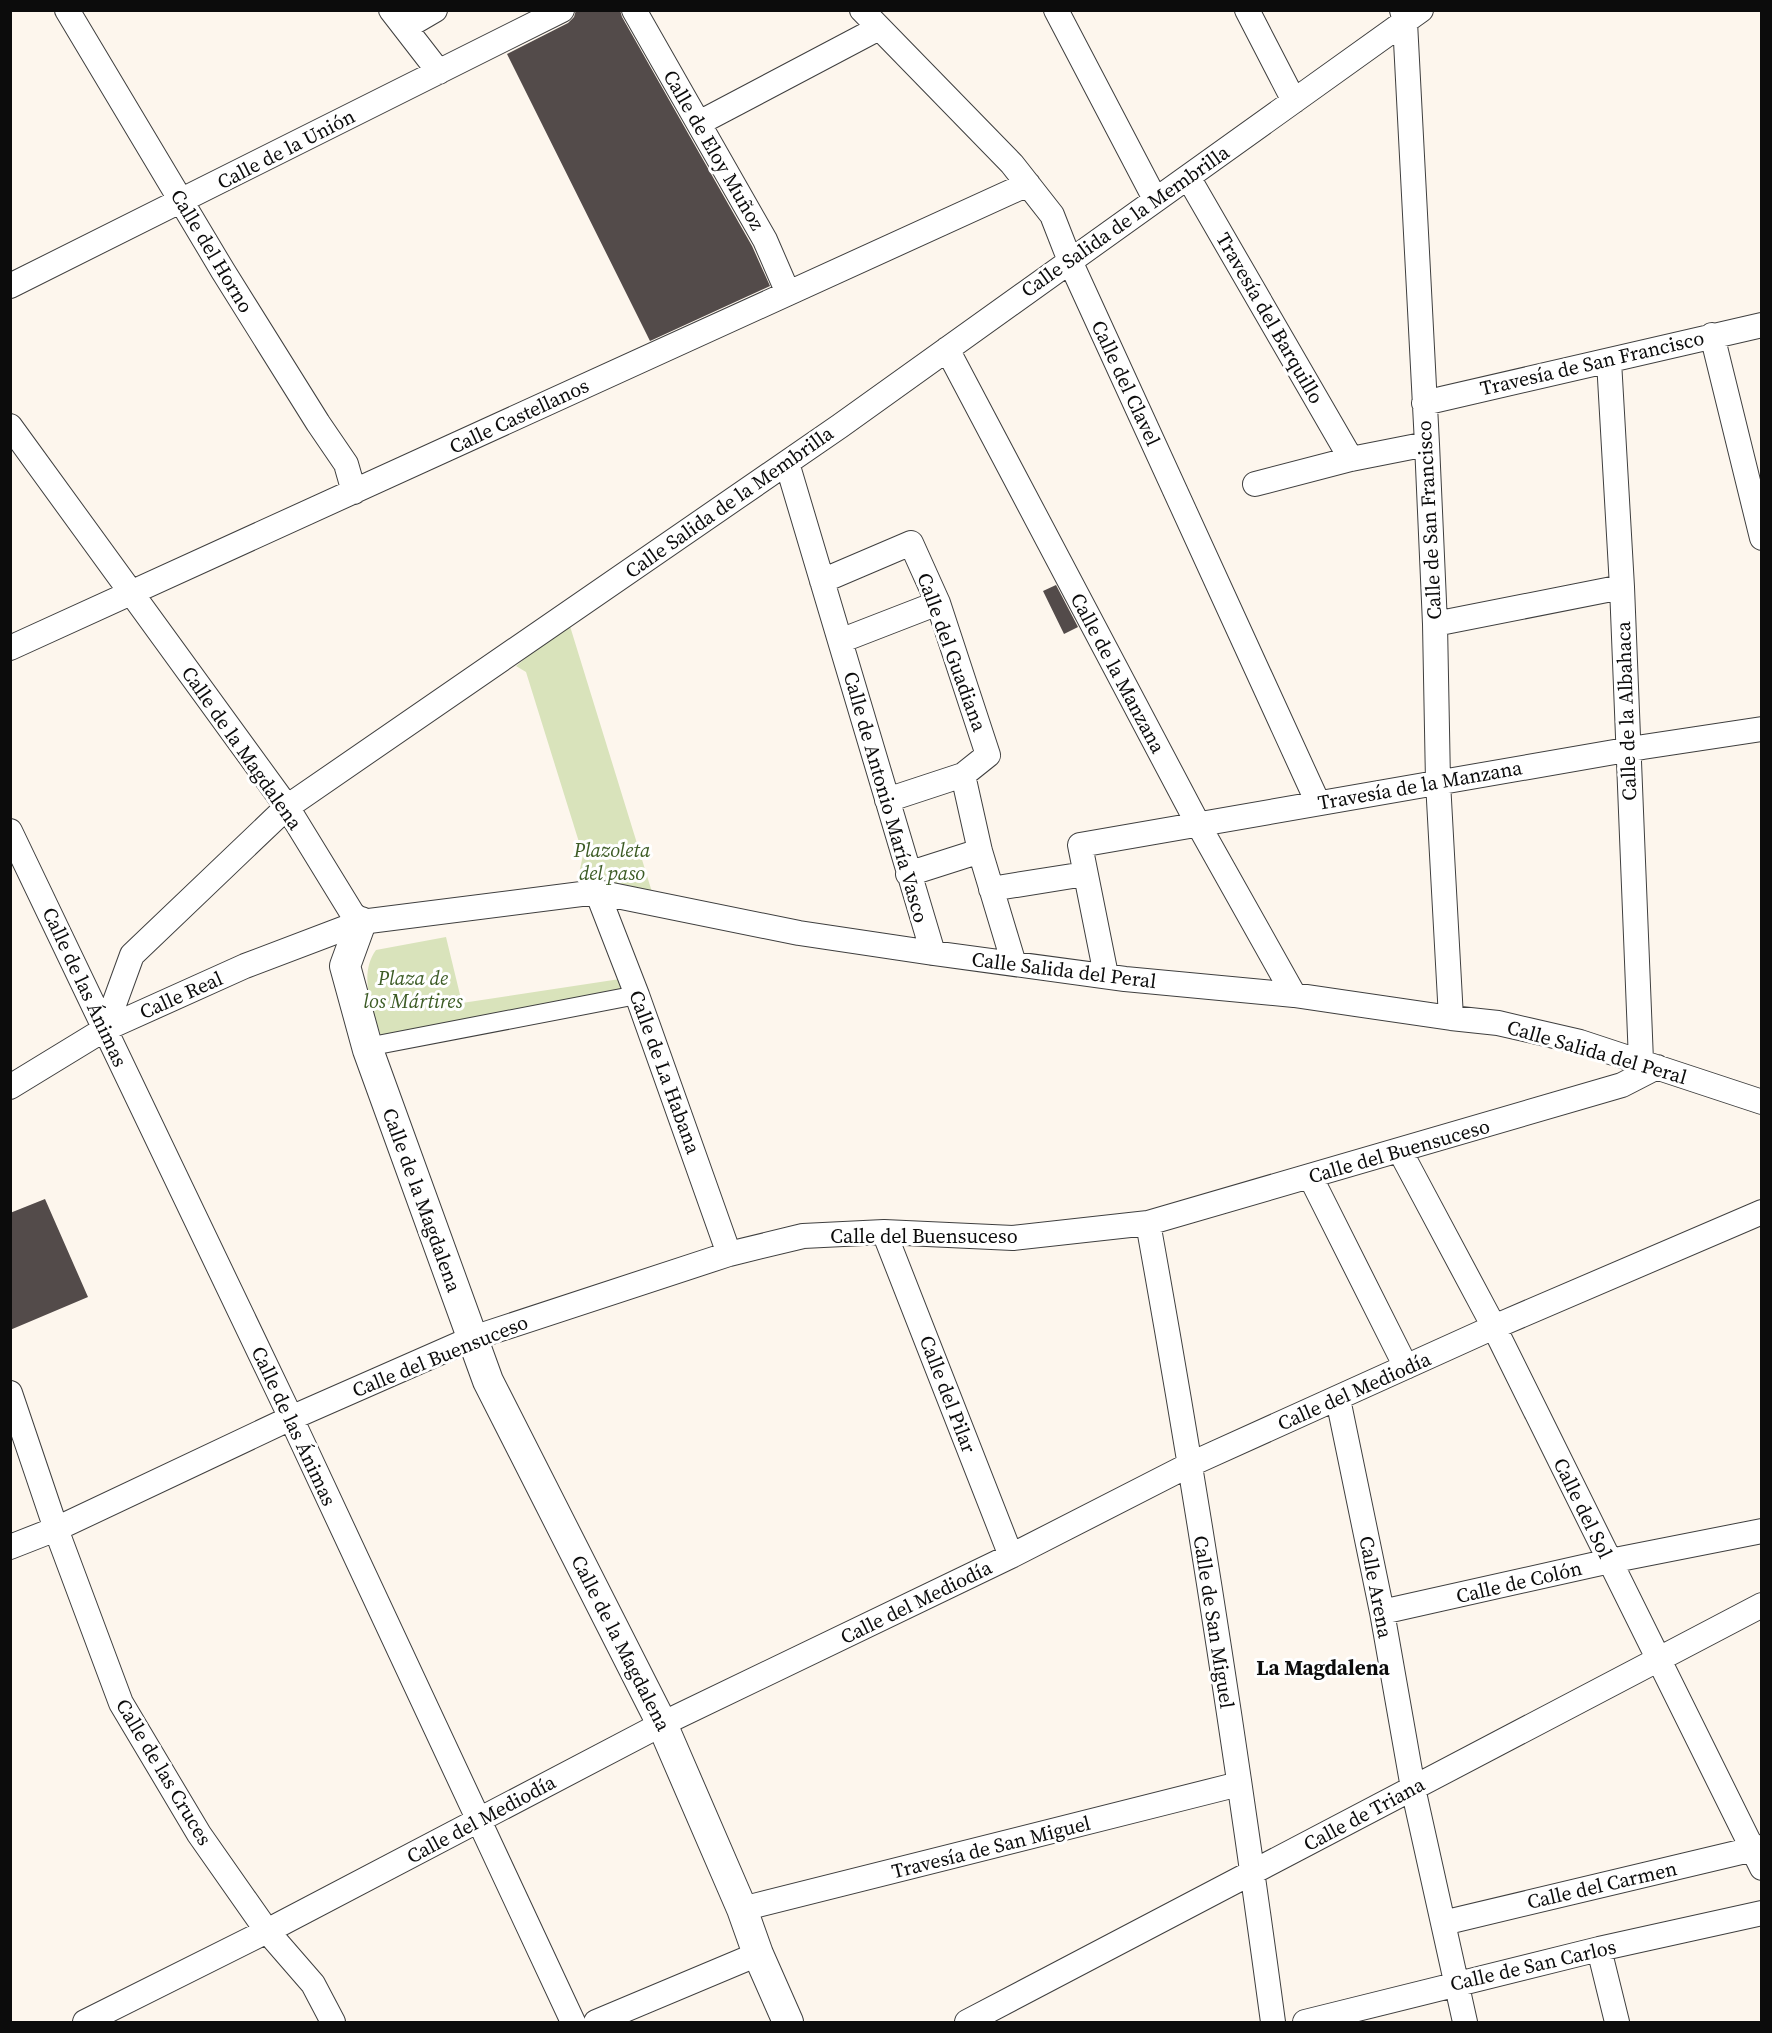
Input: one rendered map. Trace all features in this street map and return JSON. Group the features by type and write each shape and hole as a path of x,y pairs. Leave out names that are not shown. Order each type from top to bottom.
{"street":[{"name":"Calle del Horno","path":"67,10 305,403 346,464 354,492"},
{"path":"435,10 399,19 439,72"},
{"name":"Calle de la Unión","path":"14,280 182,201 562,10"},
{"name":"Calle de Eloy Muñoz","path":"634,10 765,240 788,292"},
{"name":"Calle del Clavel","path":"862,10 1012,164 1052,215 1070,261 1318,803"},
{"path":"1056,10 1155,199"},
{"path":"1247,10 1294,101"},
{"name":"Calle Salida de la Membrilla","path":"105,1029 132,955 287,807 787,463 1294,101 1410,13"},
{"name":"Calle de San Francisco","path":"1410,13 1438,782 1451,1018"},
{"path":"699,123 879,28"},
{"name":"Travesía del Barquillo","path":"1188,177 1351,459"},
{"name":"Calle Castellanos","path":"10,648 1028,184"},
{"name":"Travesía de San Francisco","path":"1424,403 1761,324"},
{"path":"1712,335 1761,538"},
{"name":"Calle de la Manzana","path":"947,349 1198,824 1294,995"},
{"name":"Calle de la Albahaca","path":"1609,361 1622,587 1627,750 1649,1064"},
{"name":"Calle de la Magdalena","path":"10,426 287,807 352,913 361,922 345,966 367,1047 488,1381 662,1724 788,2022"},
{"path":"1255,484 1351,459 1427,444"},
{"name":"Calle de Antonio María Vasco","path":"787,463 933,953"},
{"name":"Calle del Guadiana","path":"822,581 911,543 939,603 988,755 963,775"},
{"path":"1434,624 1622,587"},
{"path":"840,641 939,603"},
{"name":"Travesía de la Manzana","path":"1085,874 1080,845 1438,782 1761,729"},
{"path":"887,800 963,775 980,851 1014,964"},
{"name":"Calle de las Ánimas","path":"10,831 291,1418 573,2022"},
{"path":"908,874 980,851"},
{"path":"991,889 1085,874 1106,975"},
{"name":"Calle Salida del Peral","path":"361,922 597,892 799,933 933,953 1125,979 1294,995 1498,1023 1580,1042 1761,1102"},
{"name":"Calle de La Habana","path":"597,892 637,995 729,1254"},
{"name":"Calle Real","path":"10,1087 105,1029 245,966 361,922"},
{"path":"367,1047 637,995"},
{"name":"Calle del Buensuceso","path":"10,1547 56,1529 291,1418 473,1338 729,1254 803,1236 884,1232 1013,1238 1148,1223 1622,1085 1649,1064"},
{"name":"Calle del Sol","path":"1400,1150 1494,1327 1658,1660 1759,1854"},
{"path":"1310,1176 1406,1367"},
{"name":"Calle del Mediodía","path":"85,2022 267,1931 662,1724 1011,1556 1191,1464 1494,1327 1761,1212"},
{"name":"Calle de San Miguel","path":"1148,1223 1191,1464 1274,2022"},
{"name":"Calle del Pilar","path":"884,1232 1011,1556"},
{"name":"Calle de las Cruces","path":"10,1393 56,1529 121,1703 199,1834 267,1931 313,1984 333,2022"},
{"name":"Calle Arena","path":"1338,1399 1382,1612 1413,1788 1465,2022"},
{"name":"Calle de Colón","path":"1382,1612 1610,1561 1761,1531"},
{"name":"Calle de Triana","path":"967,2022 1761,1605"},
{"name":"Travesía de San Miguel","path":"742,1909 1239,1784"},
{"name":"Calle del Carmen","path":"1443,1923 1759,1854"},
{"name":"Calle de San Carlos","path":"1305,2022 1599,1949 1761,1913"},
{"path":"1599,1949 1617,2022"},
{"path":"596,2022 758,1954"}],"green space":[{"name":"Plazoleta del paso","path":"569,623 652,892 576,888 583,855 526,672 516,666"},
{"name":"Plaza de los Mártires","path":"446,937 462,1003 620,979 629,1006 382,1040 367,983 370,960 376,950"}],"building":[{"path":"576,10 620,10 752,246 770,286 650,341 507,54 568,23 574,17"},
{"path":"1056,585 1078,627 1064,634 1043,591"},
{"path":"45,1199 88,1297 10,1330 10,1213"}],"district":[{"name":"La Magdalena","path":"1323,1667"}]}
